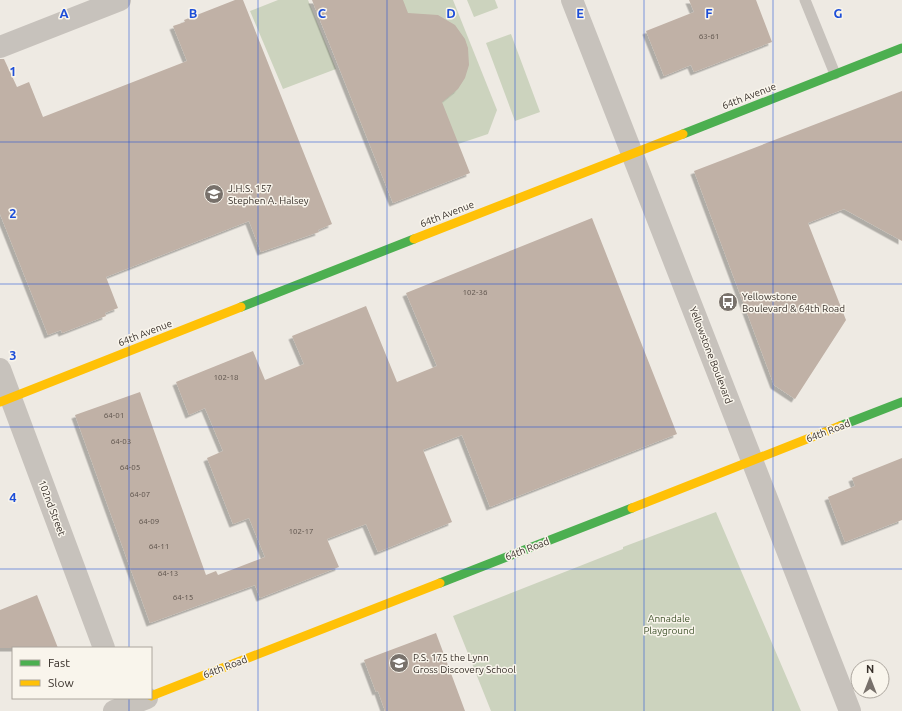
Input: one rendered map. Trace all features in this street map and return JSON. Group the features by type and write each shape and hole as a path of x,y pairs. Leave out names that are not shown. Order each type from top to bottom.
{"street":[{"path":"0,47 120,0"},
{"name":"Yellowstone Boulevard","path":"572,0 850,711"},
{"name":"64th Avenue","path":"5,400 902,48"},
{"name":"102nd Street","path":"0,368 5,400 104,647"},
{"name":"64th Road","path":"152,696 902,402"},
{"path":"123,707 144,699"}],"lane":[{"path":"805,0 835,74"}],"green space":[{"path":"278,0 308,0 336,69 283,89 250,11"},
{"path":"382,0 453,0 497,110 488,134 446,148"},
{"path":"467,0 495,0 498,8 474,17"},
{"path":"511,34 540,112 515,121 486,43"},
{"name":"Annadale Playground","path":"716,512 801,711 491,711 453,616 623,549 623,547"}],"building":[{"path":"235,0 243,0 332,224 318,230 319,232 261,252 249,221 106,277 118,308 105,313 106,316 62,333 61,330 48,335 0,214 0,59 4,59 17,87 29,82 43,117 187,61 173,26 185,22 184,20"},
{"path":"312,0 403,0 408,13 438,15 455,25 465,39 468,48 469,65 465,78 458,89 442,102 470,173 393,203"},
{"path":"689,0 756,0 772,42 694,72 691,65 664,76 646,31 694,12"},
{"path":"902,91 902,241 844,209 808,223 846,320 795,399 774,385 694,171"},
{"path":"592,218 677,434 490,507 462,435 423,450 452,522 378,552 366,524 327,539 339,567 260,598 255,585 150,623 75,415 140,392 206,575 216,571 218,575 265,557 249,518 233,524 207,458 223,451 205,408 189,415 176,382 253,351 265,380 304,364 292,336 366,306 397,382 437,366 406,293"},
{"path":"902,458 902,520 845,542 828,497 855,486 852,478"},
{"path":"37,595 58,647 0,648 0,610"},
{"path":"436,633 465,711 385,711 364,660"}],"traffic: fast":[{"path":"683,134 902,48"},
{"path":"241,307 414,239"},
{"path":"840,426 902,402"},
{"path":"440,583 632,508"}],"traffic: slow":[{"path":"414,239 683,134"},
{"path":"0,402 241,307"},
{"path":"632,508 840,426"},
{"path":"152,696 440,583"}],"place":[{"name":"J.H.S. 157 Stephen A. Halsey","path":"214,194"},
{"name":"Yellowstone Boulevard & 64th Road","path":"728,302"},
{"name":"P.S. 175 the Lynn Gross Discovery School","path":"399,663"}]}
